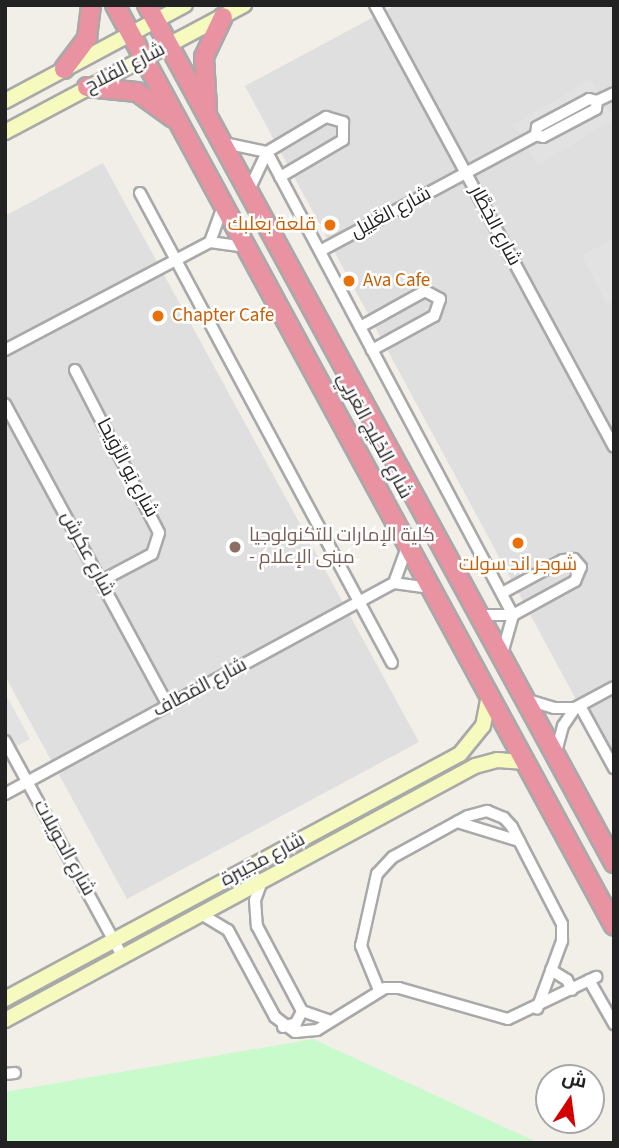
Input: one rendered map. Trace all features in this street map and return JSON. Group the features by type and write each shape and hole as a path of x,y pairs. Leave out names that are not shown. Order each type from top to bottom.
{"highway":[{"path":"64,69 87,38 91,5"},
{"name":"شارع الخَلِيج العَربِي","path":"115,5 184,127 614,926"},
{"name":"شارع الخَلِيج العَربِي","path":"151,13 614,863"},
{"path":"207,115 203,64 223,17"},
{"path":"87,87 137,92 184,127"}],"street":[{"name":"شارع الفلاح","path":"5,101 131,33 151,13 184,5"},
{"name":"شارع الفلاح","path":"5,132 244,5"},
{"name":"شارع الخِطَّار","path":"375,5 614,447"},
{"name":"شارع الغَلِيل","path":"320,251 536,135 537,127 589,99 597,102 614,93"},
{"path":"249,190 267,152 326,117 343,122 343,140 280,177"},
{"path":"224,143 267,152"},
{"path":"267,152 513,615 501,657"},
{"path":"140,192 174,262 392,663"},
{"path":"210,242 225,203"},
{"path":"5,350 210,242 248,247"},
{"name":"شارع الخَلِيج العَربِي","path":"360,327 425,290 440,299 434,316 372,350"},
{"name":"شارع يَو الرِّوَيحا","path":"75,370 159,533 152,554 101,581"},
{"name":"شارع عكرش","path":"5,404 168,705"},
{"path":"408,544 394,583 432,588"},
{"path":"479,615 513,615 575,581 581,567 573,559 563,560 502,593"},
{"name":"شارع المَطاف","path":"5,794 394,583"},
{"path":"555,756 563,726 578,707 614,687"},
{"name":"شارع مجَيبرة","path":"5,999 460,754 483,726 489,694"},
{"path":"524,699 554,708 578,707"},
{"path":"578,707 614,768"},
{"name":"شارع الحويلات","path":"5,741 122,956"},
{"name":"شارع مجَيبرة","path":"5,1020 475,766 497,760 526,762"},
{"path":"379,990 361,946 373,881 393,857 457,822 480,812 493,813 508,822 562,924 562,940 537,1009"},
{"path":"457,822 519,841"},
{"path":"262,881 255,900 256,920 302,1011 328,1020"},
{"path":"201,914 222,924 233,936 284,1027 310,1032 379,990 399,988 501,1019 537,1009 593,979 614,1024"},
{"path":"551,970 567,980 572,990"},
{"path":"284,1027 296,1023 302,1011"}],"shaded area":[{"path":"396,5 614,5 614,770 245,86"},
{"path":"590,79 614,119 538,165 514,125"},
{"path":"103,163 419,742 127,899 5,676 5,216"},
{"path":"614,238 614,300 607,304 582,255"},
{"path":"5,693 30,739 5,752"}],"green space":[{"path":"313,1039 539,1143 5,1143 5,1092"}],"place":[{"name":"قلعة بعلبك","path":"330,225"},
{"name":"Ava Cafe","path":"349,281"},
{"name":"Chapter Cafe","path":"158,316"},
{"name":"شوجر اند سولت","path":"518,543"},
{"name":"كلية الإمارات للتكنولوجيا - مبنى الإعلام","path":"235,547"}]}
